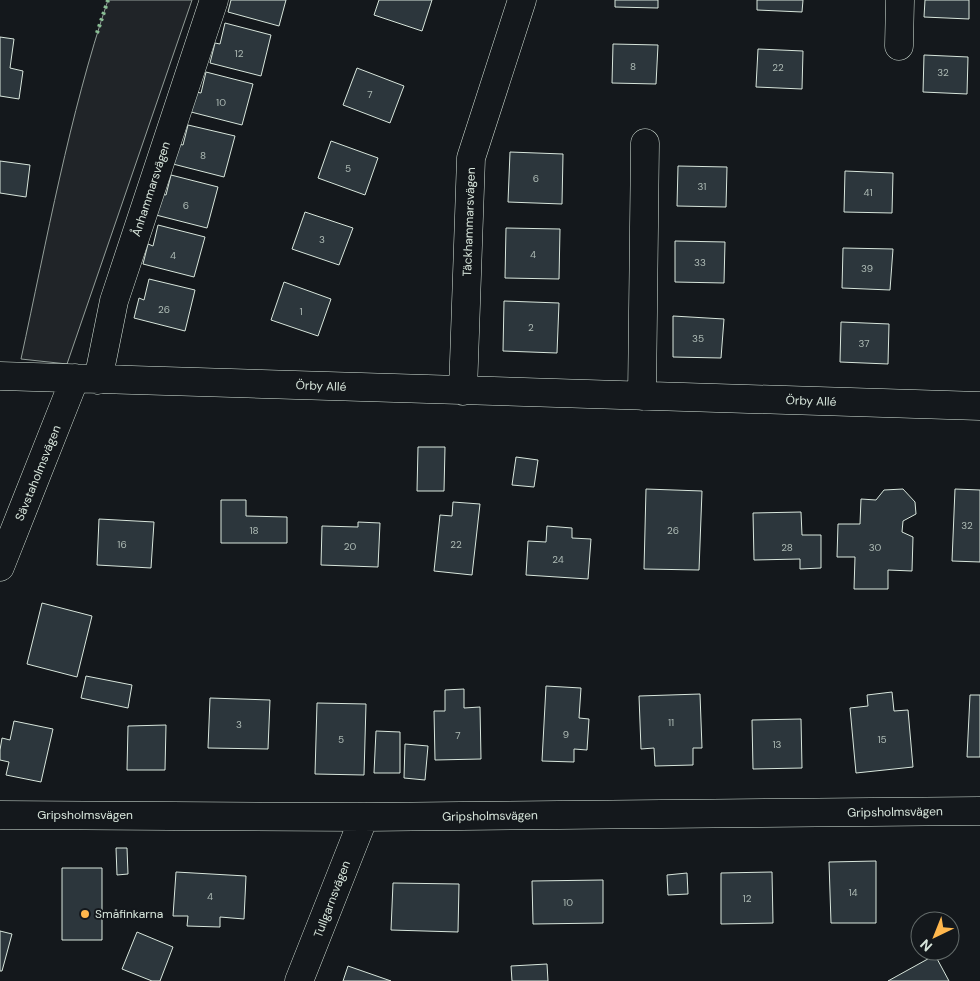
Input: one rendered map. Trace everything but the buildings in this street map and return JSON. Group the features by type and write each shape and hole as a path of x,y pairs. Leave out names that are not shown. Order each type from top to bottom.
{"street":[{"name":"Ånhammarsvägen","path":"86,379 114,301 214,0"},
{"name":"Täckhammarsvägen","path":"463,391 472,158 522,0"},
{"path":"899,46 900,0"},
{"path":"642,396 645,143"},
{"name":"Örby Allé","path":"0,376 980,406"},
{"name":"Sävstaholmsvägen","path":"0,567 86,379"},
{"name":"Gripsholmsvägen","path":"0,815 364,817 980,811"},
{"name":"Tullgarnsvägen","path":"299,981 364,817"}],"shaded area":[{"path":"108,0 192,0 67,364 21,359 70,133"}],"hedge":[{"path":"97,33 108,0"}],"place":[{"name":"Småfinkarna","path":"85,914"}]}
